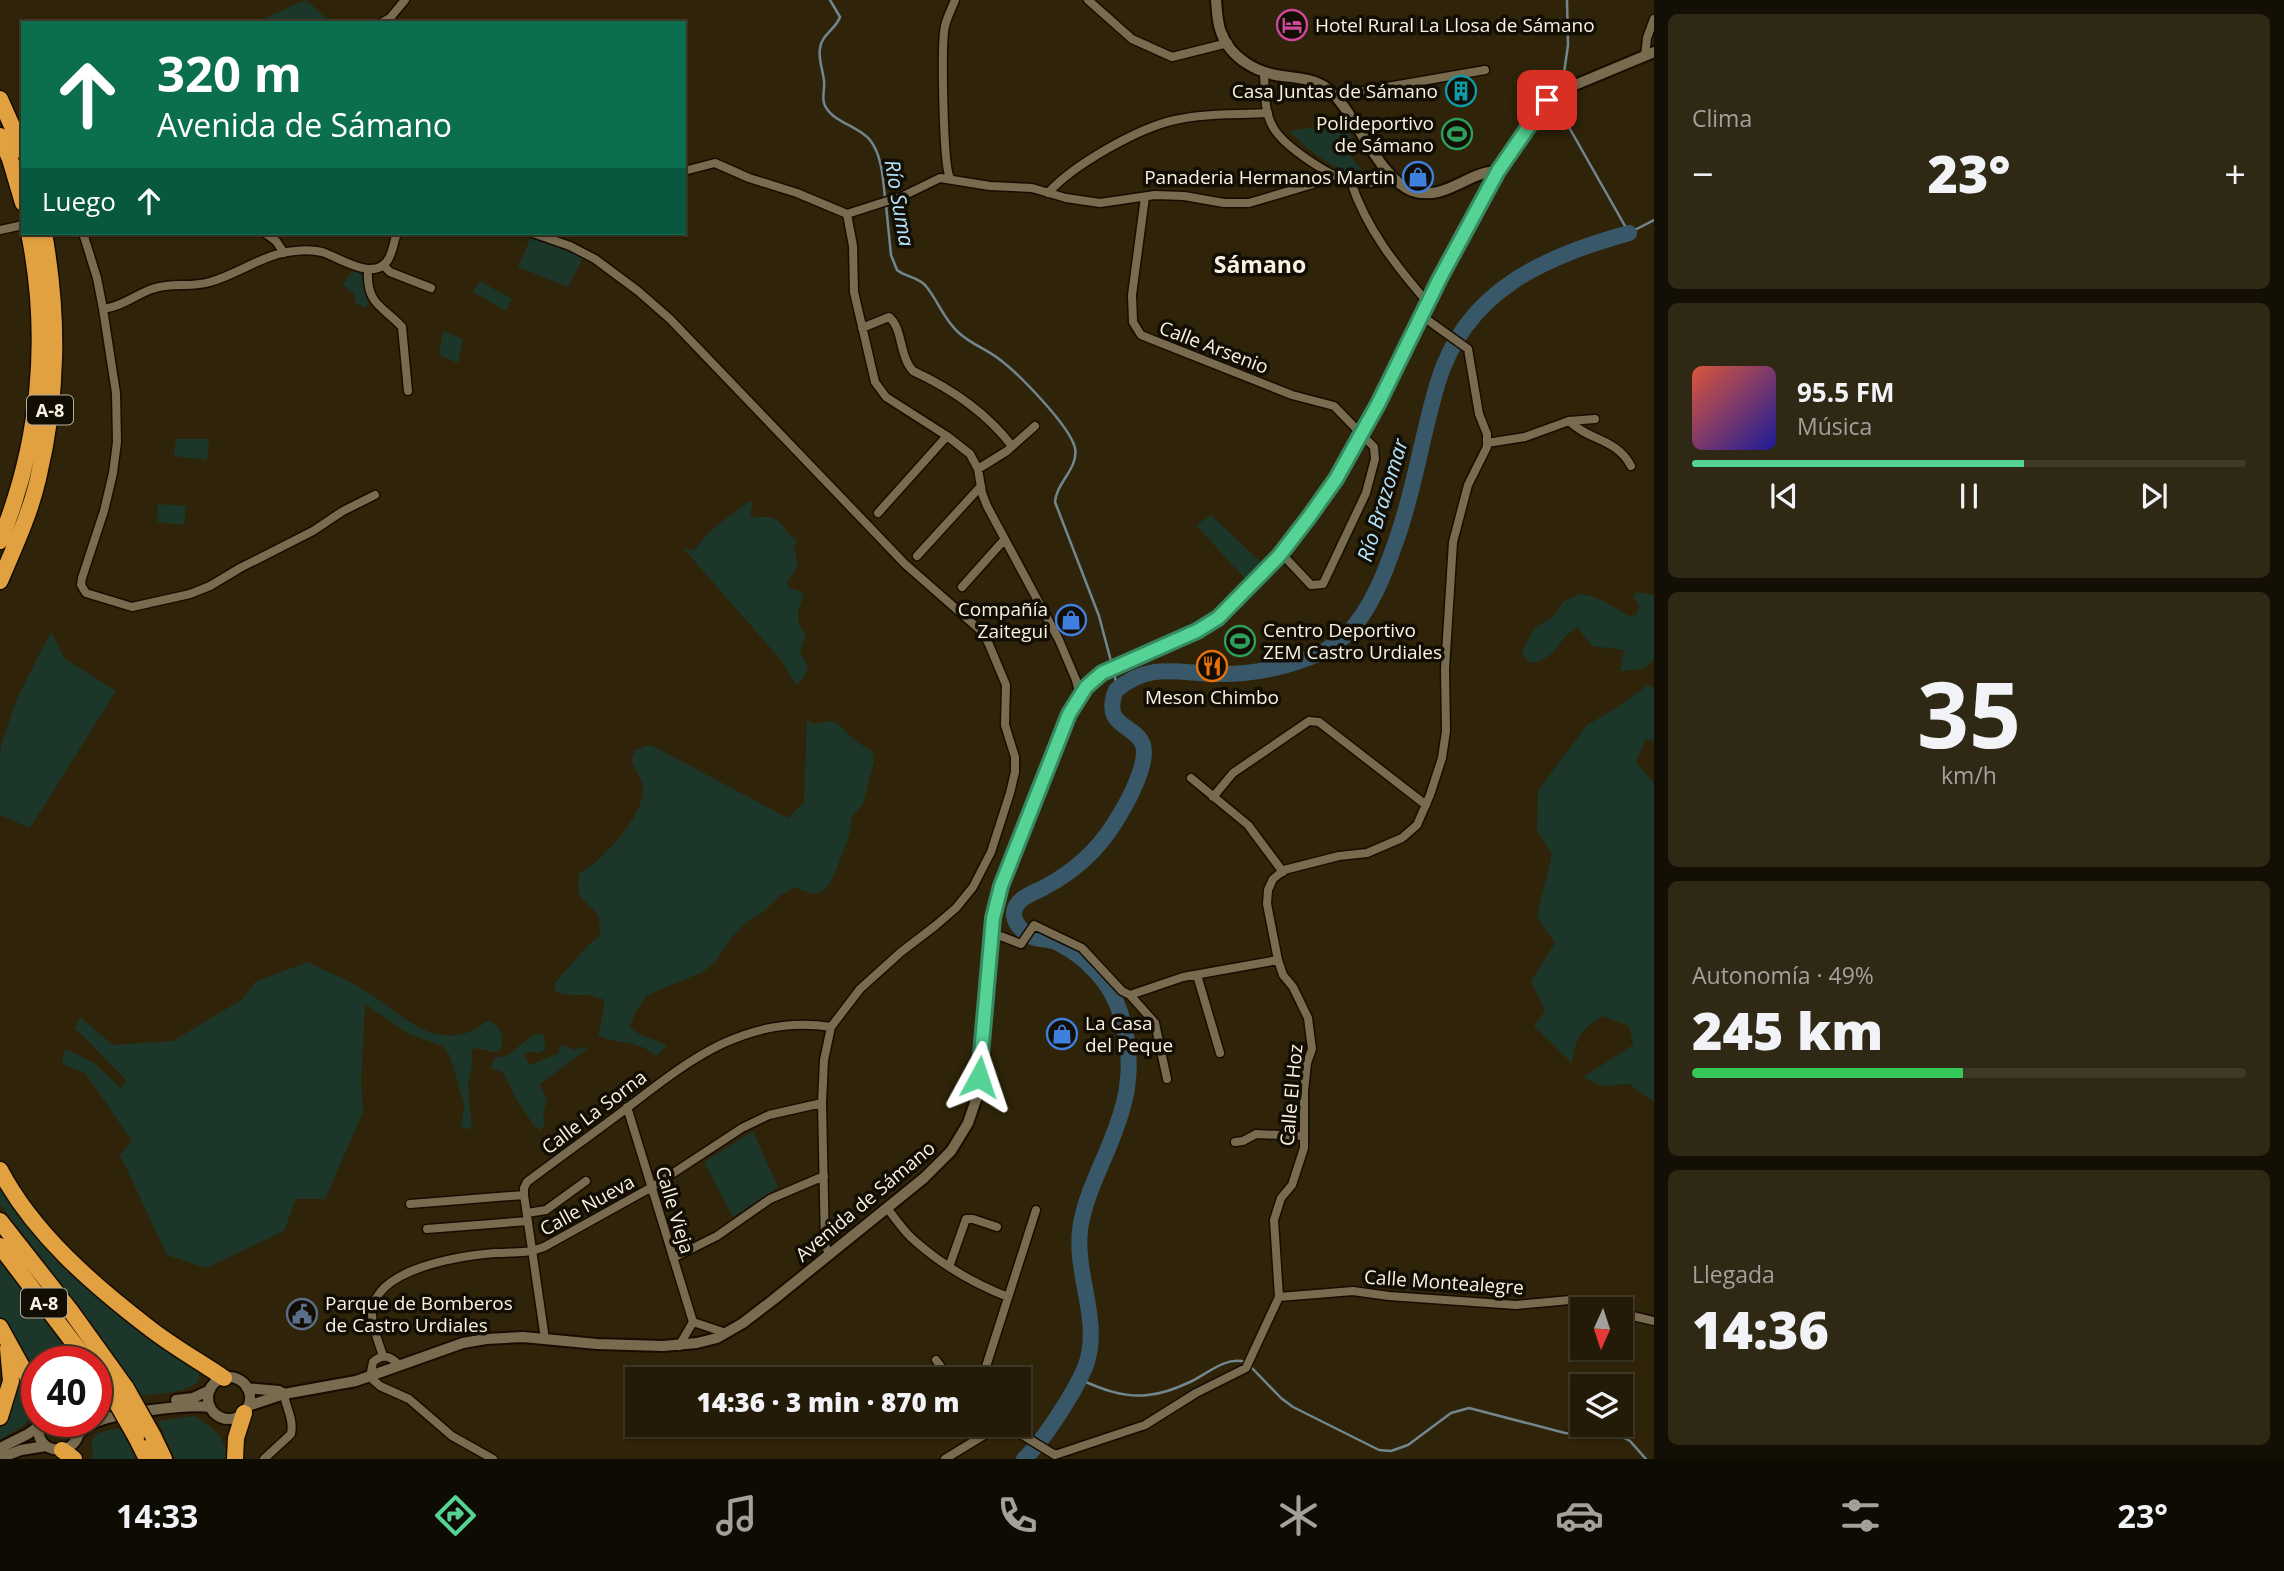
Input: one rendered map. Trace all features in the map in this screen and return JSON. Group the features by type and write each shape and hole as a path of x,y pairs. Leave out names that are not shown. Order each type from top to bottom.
{"highway":[{"path":"0,99 21,147"},
{"path":"0,136 21,197"},
{"name":"A-8","path":"0,541 22,474 32,434 38,390 39,300 29,235"},
{"name":"A-8","path":"0,581 38,481 50,410 56,360 55,328 44,235"},
{"path":"0,1170 34,1220 70,1261 147,1327 224,1378"},
{"name":"A-8","path":"0,1221 70,1310 119,1391 153,1436 163,1459"},
{"name":"A-8","path":"0,1246 76,1346"},
{"path":"0,1326 21,1366"},
{"path":"0,1417 11,1381 8,1342"},
{"name":"A-8","path":"112,1386 119,1391 147,1459"},
{"path":"235,1459 236,1438 246,1409"}],"street":[{"path":"384,21 390,18 405,0"},
{"path":"950,178 947,172 945,142 945,26 955,0"},
{"path":"1088,0 1132,39 1172,57 1228,43"},
{"path":"1216,0 1221,34 1247,64 1264,74 1315,82 1335,96 1373,151 1397,180 1411,191 1434,192 1455,187 1484,173 1498,171"},
{"path":"1362,433 1374,447 1375,458 1366,493 1323,584 1311,585 1281,553 1336,479 1498,171 1544,104 1563,89 1649,54 1647,38 1654,19"},
{"path":"1335,96 1485,70"},
{"path":"1264,74 1268,113 1274,130 1281,137 1334,175 1351,182 1397,180"},
{"path":"1048,193 1074,169 1098,154 1163,124 1191,117 1268,113"},
{"path":"686,170 715,163 847,214 940,178 990,186 1031,188 1100,203 1155,195 1184,196 1224,203 1249,202 1323,181 1334,175"},
{"path":"1351,182 1357,202 1389,257 1428,303"},
{"name":"Calle Arsenio","path":"1145,197 1132,295 1133,322 1141,335 1292,395 1334,406 1362,433"},
{"path":"847,214 853,246 854,292 875,383 886,397 970,454 978,469 987,506 1059,640 1080,696"},
{"path":"0,230 21,225"},
{"path":"84,235 103,309 116,393 117,442 104,511 82,578 81,585 86,593 132,607 190,594 211,586 375,495"},
{"path":"268,235 276,241 284,253"},
{"path":"103,309 115,307 155,287 211,282 284,253 318,251 340,258 353,267 368,270 383,265 388,260 396,235"},
{"path":"539,235 570,246 595,259 670,319 881,541 974,624 988,642 1003,674 1007,696 1005,725 1015,757 1015,772 998,835 981,873 956,908 860,989 831,1027 824,1060 822,1103 825,1245 831,1254"},
{"path":"383,265 390,272 431,288"},
{"path":"368,270 369,292 374,302 399,323 405,335 408,391"},
{"path":"1191,778 1248,825 1283,872 1339,856 1367,853 1402,838 1417,825 1442,758 1446,731 1445,669 1453,542 1468,485 1487,443 1468,349 1422,316"},
{"path":"862,328 889,317 895,322 901,347 913,371 970,403 998,427 1013,446"},
{"path":"1487,443 1525,437 1569,421 1595,419"},
{"path":"1569,421 1578,430 1616,448 1631,466"},
{"path":"978,469 1013,446 1035,426"},
{"path":"878,513 947,436"},
{"path":"917,556 981,486"},
{"path":"962,587 1004,540"},
{"name":"Avenida de Sámano","path":"246,1409 285,1394 370,1377 463,1343 504,1336 597,1345 679,1346 707,1340 726,1333 752,1316 887,1208 938,1165 951,1151 968,1123 978,1094 991,934 1001,886 1060,732 1080,696 1102,673 1197,631 1218,618 1281,553"},
{"path":"1213,797 1233,773 1314,720 1426,805"},
{"name":"Calle El Hoz","path":"945,1459 999,1426 1008,1428 1055,1455 1145,1425 1196,1393 1247,1368 1253,1359 1279,1297 1273,1220 1281,1198 1292,1185 1304,1148 1304,1091 1307,1063 1312,1049 1308,1017 1293,987 1283,975 1278,960 1267,904 1268,890 1273,879 1283,872"},
{"path":"991,934 1021,944 1034,925 1082,948 1155,1023 1167,1079"},
{"path":"1130,995 1197,975 1278,960"},
{"path":"1197,975 1220,1053"},
{"name":"Calle La Sorna","path":"524,1195 527,1182 673,1072 720,1043 747,1032 776,1027 831,1027"},
{"name":"Calle Nueva","path":"383,1356 372,1312 379,1293 389,1282 408,1272 441,1262 487,1254 533,1251 652,1187 742,1128 769,1115 822,1103"},
{"name":"Calle Vieja","path":"627,1107 693,1322"},
{"path":"1235,1142 1256,1134 1304,1136"},
{"path":"673,1258 717,1236 770,1199 824,1176"},
{"path":"427,1229 528,1217 546,1210 586,1181"},
{"path":"410,1204 524,1195 545,1339"},
{"path":"887,1208 913,1240 949,1267 1008,1297"},
{"path":"986,1367 1036,1210"},
{"path":"949,1267 966,1219 997,1227"},
{"name":"Calle Montealegre","path":"1279,1297 1353,1291 1516,1305 1570,1300"},
{"path":"1633,1315 1654,1321"},
{"path":"679,1346 693,1322 726,1333"},
{"path":"400,1366 389,1356 383,1356 373,1362 370,1377 380,1386 409,1399 452,1436 492,1459"},
{"path":"936,1360 941,1367"},
{"path":"112,1411 193,1398 224,1378 237,1379 247,1388 250,1399 246,1409 234,1418 222,1418 210,1407 185,1406 112,1417"},
{"name":"Avenida de Sámano","path":"247,1388 285,1394"},
{"path":"209,1390 210,1407"},
{"path":"264,1459 291,1434 291,1416 286,1406 285,1394"},
{"path":"0,1448 22,1437"},
{"path":"40,1437 61,1452"},
{"path":"0,1458 21,1450 61,1452 73,1445 77,1437"}],"green space":[{"path":"306,0 330,21 263,21"},
{"path":"1333,121 1344,125 1356,144 1347,151 1365,175 1354,174 1334,166 1289,131 1323,126 1324,122"},
{"path":"531,237 584,256 568,287 518,267"},
{"path":"352,271 359,271 365,282 369,303 364,308 355,302 355,295 343,285"},
{"path":"480,281 512,299 506,311 473,292"},
{"path":"443,331 463,339 458,363 439,355"},
{"path":"176,439 209,439 207,460 174,456"},
{"path":"748,502 753,502 750,517 774,518 797,541 794,547 798,565 787,583 789,588 800,591 804,597 798,616 806,635 800,652 808,667 804,677 796,685 781,660 683,548 694,550 709,532"},
{"path":"158,504 186,506 184,525 157,522"},
{"path":"1211,515 1264,565 1248,582 1196,525"},
{"path":"1636,592 1654,595 1654,660 1643,669 1620,671 1624,650 1592,646 1577,627 1546,658 1530,663 1522,653 1532,632 1555,615 1562,602 1583,594 1604,601 1629,616 1636,615 1640,607 1634,598"},
{"path":"51,632 64,658 116,691 30,828 0,815 0,753 18,696"},
{"path":"1647,685 1654,688 1654,742 1646,739 1636,762 1654,783 1654,1102 1629,1084 1601,1086 1583,1077 1633,1045 1629,1026 1603,1016 1581,1035 1572,1063 1534,1026 1545,1011 1531,981 1555,943 1537,917 1552,854 1537,831 1538,790 1587,725 1618,707"},
{"path":"807,720 814,724 829,721 837,723 857,742 872,751 874,761 863,804 851,818 847,842 828,886 819,893 795,887 779,896 731,938 716,961 703,972 647,995 630,1026 638,1033 667,1046 656,1056 642,1047 598,1036 604,1000 561,994 555,991 555,983 589,944 600,936 599,916 582,898 578,882 580,873 610,849 636,814 643,787 632,760 635,750 651,745 788,818 804,802"},
{"path":"308,962 360,988 427,1031 454,1035 472,1031 488,1021 499,1029 502,1037 500,1051 477,1048 472,1050 468,1085 472,1129 461,1128 464,1105 450,1056 443,1046 409,1034 365,1004 361,1081 363,1112 325,1199 296,1199 284,1231 206,1268 167,1255 120,1155 132,1141 85,1073 62,1064 65,1049 93,1062 121,1088 126,1080 75,1028 80,1017 113,1045 173,1041 243,999 255,982"},
{"path":"543,1034 546,1049 540,1053 523,1054 530,1065 559,1053 559,1048 565,1045 574,1050 585,1046 587,1049 540,1084 547,1101 543,1112 545,1124 541,1130 535,1127 515,1097 503,1072 490,1068 495,1058 508,1055 533,1035"},
{"path":"753,1131 778,1187 733,1217 704,1162"},
{"path":"0,1180 10,1197 199,1370 199,1381 179,1391 140,1396 112,1354 112,1346 106,1346 0,1204"},
{"path":"0,1261 65,1346 21,1346 21,1358 0,1317"},
{"path":"15,1366 21,1378 21,1427 0,1439 0,1428 8,1413"},
{"path":"195,1416 217,1433 227,1459 175,1459 158,1421"},
{"path":"112,1429 121,1429 137,1459 93,1459 94,1437 112,1437"}],"waterway":[{"name":"Río Suma","path":"830,0 840,17 823,39 820,48 824,103 832,114 865,135 874,146 881,168 885,198"},
{"path":"1562,87 1568,45 1567,0"},
{"path":"1564,94 1570,129 1629,233 1654,220"},
{"name":"Río Suma","path":"886,205 891,255 897,270 925,285 953,328 999,359 1018,376 1054,414 1071,438 1075,448 1074,462 1059,488 1055,502 1099,616 1112,665"},
{"name":"Río Brazomar","path":"1024,1459 1060,1413 1087,1362 1091,1329 1079,1247 1080,1230 1088,1197 1123,1108 1129,1072 1126,1033 1116,1001 1104,981 1069,949 1026,933 1017,924 1014,913 1021,900 1065,875 1092,852 1114,824 1135,786 1143,763 1143,745 1133,732 1121,724 1113,712 1116,690 1128,681 1152,672 1232,674 1286,665 1320,653 1347,634 1363,614 1387,566 1403,521 1438,382 1451,350 1468,323 1488,301 1539,266 1567,253 1629,233"},
{"name":"Río Suma","path":"1114,672 1117,688"},
{"path":"1079,1379 1121,1394 1139,1396 1180,1386 1231,1361 1245,1362"},
{"path":"1250,1366 1293,1407 1379,1450 1391,1451 1408,1445 1451,1413 1469,1408 1565,1433 1622,1437 1630,1441 1646,1459"}],"place":[{"name":"Hotel Rural La Llosa de Sámano","path":"1292,25"},
{"name":"Casa Juntas de Sámano","path":"1461,91"},
{"name":"Polideportivo de Sámano","path":"1457,134"},
{"name":"Panaderia Hermanos Martin","path":"1418,177"},
{"name":"Compañía Zaitegui","path":"1071,620"},
{"name":"Centro Deportivo ZEM Castro Urdiales","path":"1240,641"},
{"name":"Meson Chimbo","path":"1212,666"},
{"name":"La Casa del Peque","path":"1062,1034"},
{"name":"Parque de Bomberos de Castro Urdiales","path":"302,1314"}],"district":[{"name":"Sámano","path":"1260,264"}],"route":[{"path":"979,1077 993,918 1001,886 1069,714 1086,687 1102,673 1197,631 1218,618 1279,556 1336,479 1378,404 1440,278 1498,171 1547,100"}]}
